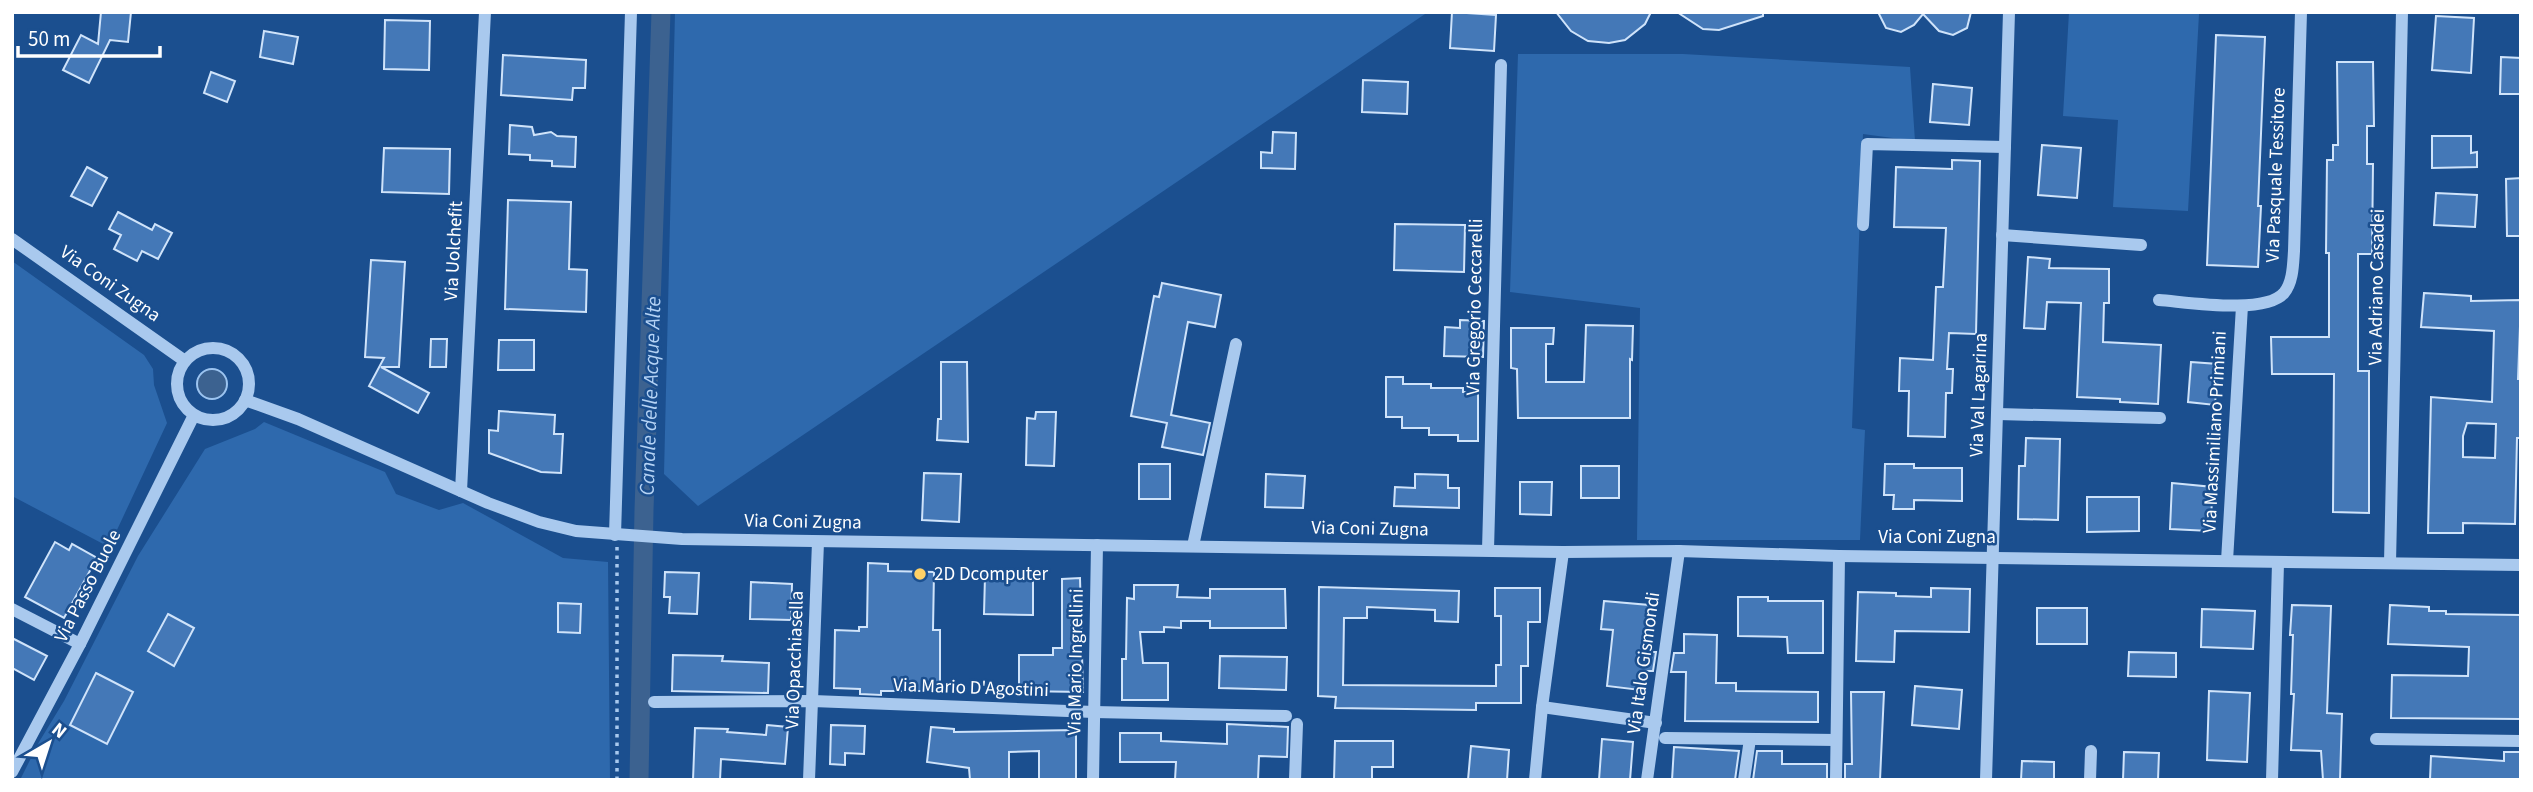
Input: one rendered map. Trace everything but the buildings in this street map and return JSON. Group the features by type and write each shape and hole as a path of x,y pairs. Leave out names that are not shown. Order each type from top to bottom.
{"street":[{"name":"Via Uolchefit","path":"461,491 485,12"},
{"path":"615,535 631,12"},
{"name":"Via Val Lagarina","path":"1986,780 2010,12"},
{"name":"Via Pasquale Tessitore","path":"2159,300 2242,306 2265,303 2278,298 2291,280 2301,12"},
{"name":"Via Adriano Casadei","path":"2390,563 2402,12"},
{"name":"Via Gregorio Ceccarelli","path":"1488,550 1501,65"},
{"path":"1863,225 1867,144 2005,148"},
{"path":"2002,235 2141,245"},
{"name":"Via Coni Zugna","path":"12,239 185,361"},
{"name":"Via Massimiliano Primiani","path":"2227,561 2242,306"},
{"path":"1193,546 1236,344"},
{"path":"216,348 227,351 237,357 248,377 244,400 228,416 217,419 194,415 185,407 179,396 179,371 194,353 216,348"},
{"name":"Via Coni Zugna","path":"244,400 298,419 461,491 539,522 576,531 615,535 682,539 2521,565"},
{"path":"1998,414 2160,418"},
{"name":"Via Passo Buole","path":"12,772 80,644 194,415"},
{"name":"Via Opacchiasella","path":"809,780 818,541"},
{"name":"Via Mario Ingrellini","path":"1093,780 1097,545"},
{"name":"Via Italo Gismondi","path":"1647,780 1679,551"},
{"path":"1535,780 1563,552"},
{"path":"1836,780 1839,556"},
{"path":"2272,780 2278,563"},
{"path":"12,609 80,644"},
{"name":"Via Mario D'Agostini","path":"654,702 813,701 1292,720 1295,780"},
{"path":"1542,707 1656,723"},
{"path":"1665,738 1836,740"},
{"path":"1744,780 1750,739"},
{"path":"2376,739 2521,740"},
{"path":"2090,780 2091,751"}],"path":[{"path":"615,535 618,555 617,780"}],"shaded area":[{"path":"675,12 1428,12 698,506 664,474"},
{"path":"2069,12 2199,14 2188,211 2113,207 2118,120 2063,116"},
{"path":"1518,54 1683,54 1910,67 1915,141 1863,134 1852,428 1865,430 1860,540 1637,540 1640,308 1510,292"},
{"path":"12,261 144,355 153,369 154,385 167,423 109,547 12,496"},
{"path":"212,369 223,373 227,384 223,395 212,399 201,395 197,384 201,373"},
{"path":"264,422 385,472 396,494 439,510 463,503 563,558 608,562 610,780 20,780 64,701 138,556 205,449 255,429"}],"waterway":[{"name":"Canale delle Acque Alte","path":"639,780 644,510 661,12"}],"place":[{"name":"2D Dcomputer","path":"920,574"}]}
